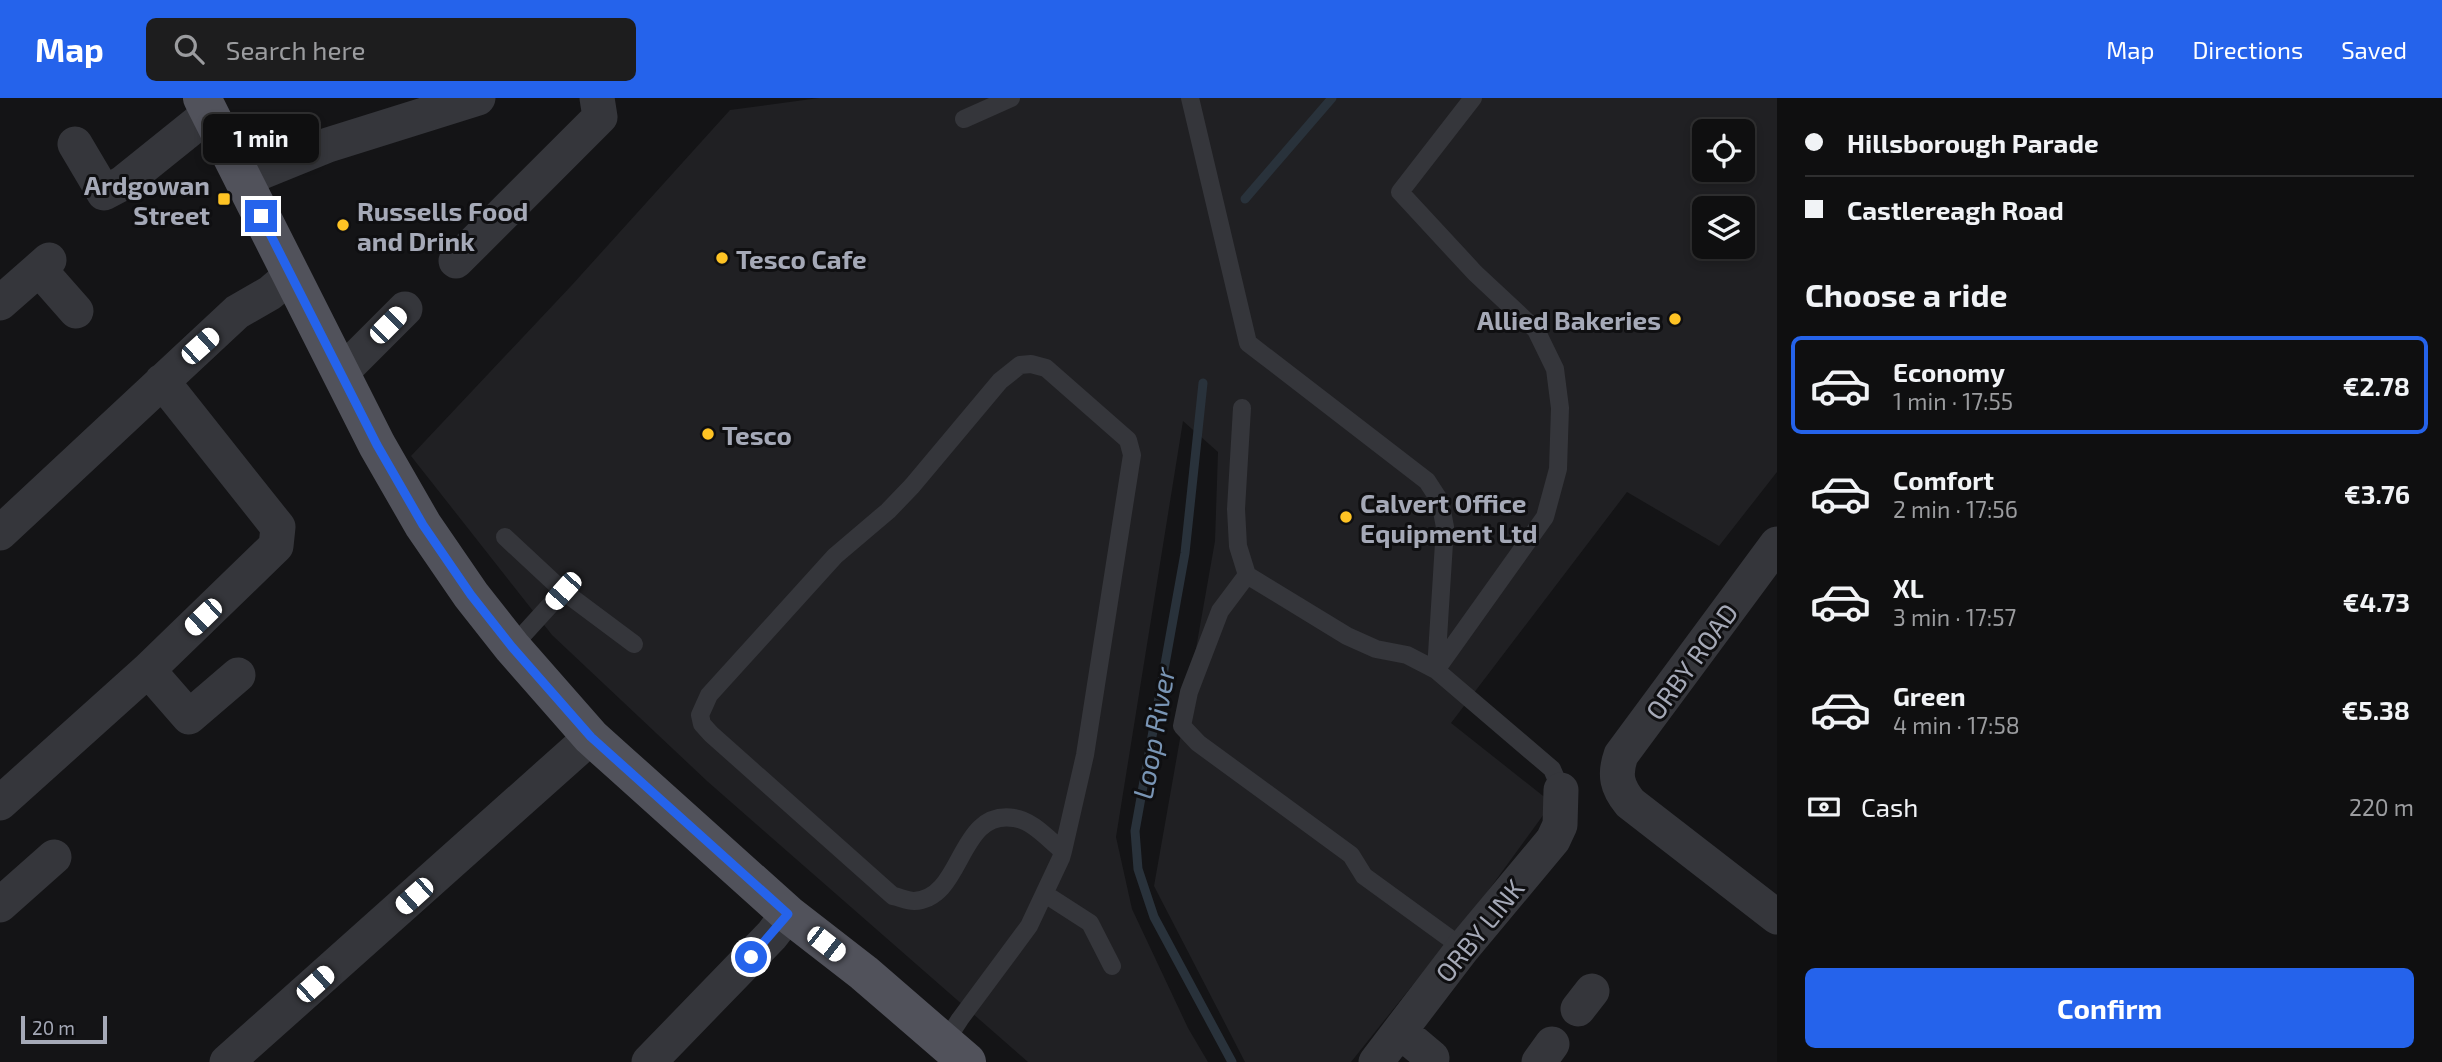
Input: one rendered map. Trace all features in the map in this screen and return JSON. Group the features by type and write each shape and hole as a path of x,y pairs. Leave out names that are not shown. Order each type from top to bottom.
{"main road":[{"path":"206,105 377,445 423,525 471,595 512,647 591,737 788,914 864,973 956,1052"}],"street":[{"path":"242,180 328,145 478,98"},
{"path":"456,261 600,117 597,98"},
{"path":"75,144 104,193 123,183 206,105"},
{"path":"0,303 44,265 76,311"},
{"path":"0,533 237,313 270,293 291,275"},
{"path":"340,374 405,309"},
{"path":"0,803 148,670 276,545 278,527 162,381"},
{"name":"ORBY ROAD","path":"1777,544 1621,755 1616,769 1621,793 1630,803 1777,917"},
{"path":"148,670 189,717 238,675"},
{"path":"227,1062 591,737"},
{"name":"ORBY LINK","path":"1376,1062 1463,948 1553,840 1561,820 1561,790"},
{"path":"0,905 54,857"},
{"path":"649,1062 772,935 788,914"},
{"path":"1400,1031 1432,1058"}],"lane":[{"path":"964,119 1011,98"},
{"path":"1190,98 1248,343 1427,481 1440,501 1445,527 1436,670"},
{"path":"1436,670 1545,517 1559,470 1560,408 1555,369 1536,330 1475,273 1400,192 1473,98"},
{"path":"956,1052 960,1019 1029,926 1063,851 1085,755 1132,455 1128,440 1046,368 1031,364 1020,365 1000,381 888,511 835,556 709,695 700,715 702,724 711,734 893,896 913,901 939,892 976,831 993,820 1013,817 1027,822 1063,851"},
{"path":"1242,408 1236,509 1238,547 1247,575 1346,636 1376,649 1407,655 1436,670 1552,769 1561,790"},
{"path":"505,537 563,591 634,644"},
{"path":"1247,575 1220,611 1189,692 1182,726 1198,743 1351,855 1364,876 1463,948"},
{"path":"512,647 563,591"},
{"path":"1045,894 1090,923 1112,966"}],"shaded area":[{"path":"819,98 1777,98 1777,472 1719,546 1627,492 1451,723 1552,803 1488,891 1351,1062 1245,1062 1154,886 1215,541 1218,452 1183,421 1116,837 1132,909 1188,1028 1208,1062 1028,1062 707,781 552,635 411,456 572,285 730,110"}],"waterway":[{"name":"Loop River","path":"1245,199 1332,98"},
{"name":"Loop River","path":"1203,383 1185,553 1135,831 1138,869 1154,917 1232,1062"}],"place":[{"name":"Ardgowan Street","path":"224,199"},
{"name":"Russells Food and Drink","path":"343,225"},
{"name":"Tesco Cafe","path":"722,258"},
{"name":"Allied Bakeries","path":"1675,319"},
{"name":"Tesco","path":"708,434"},
{"name":"Calvert Office Equipment Ltd","path":"1346,517"}],"route":[{"path":"261,216 377,445 423,525 471,595 512,647 591,737 788,914 751,957"}]}
